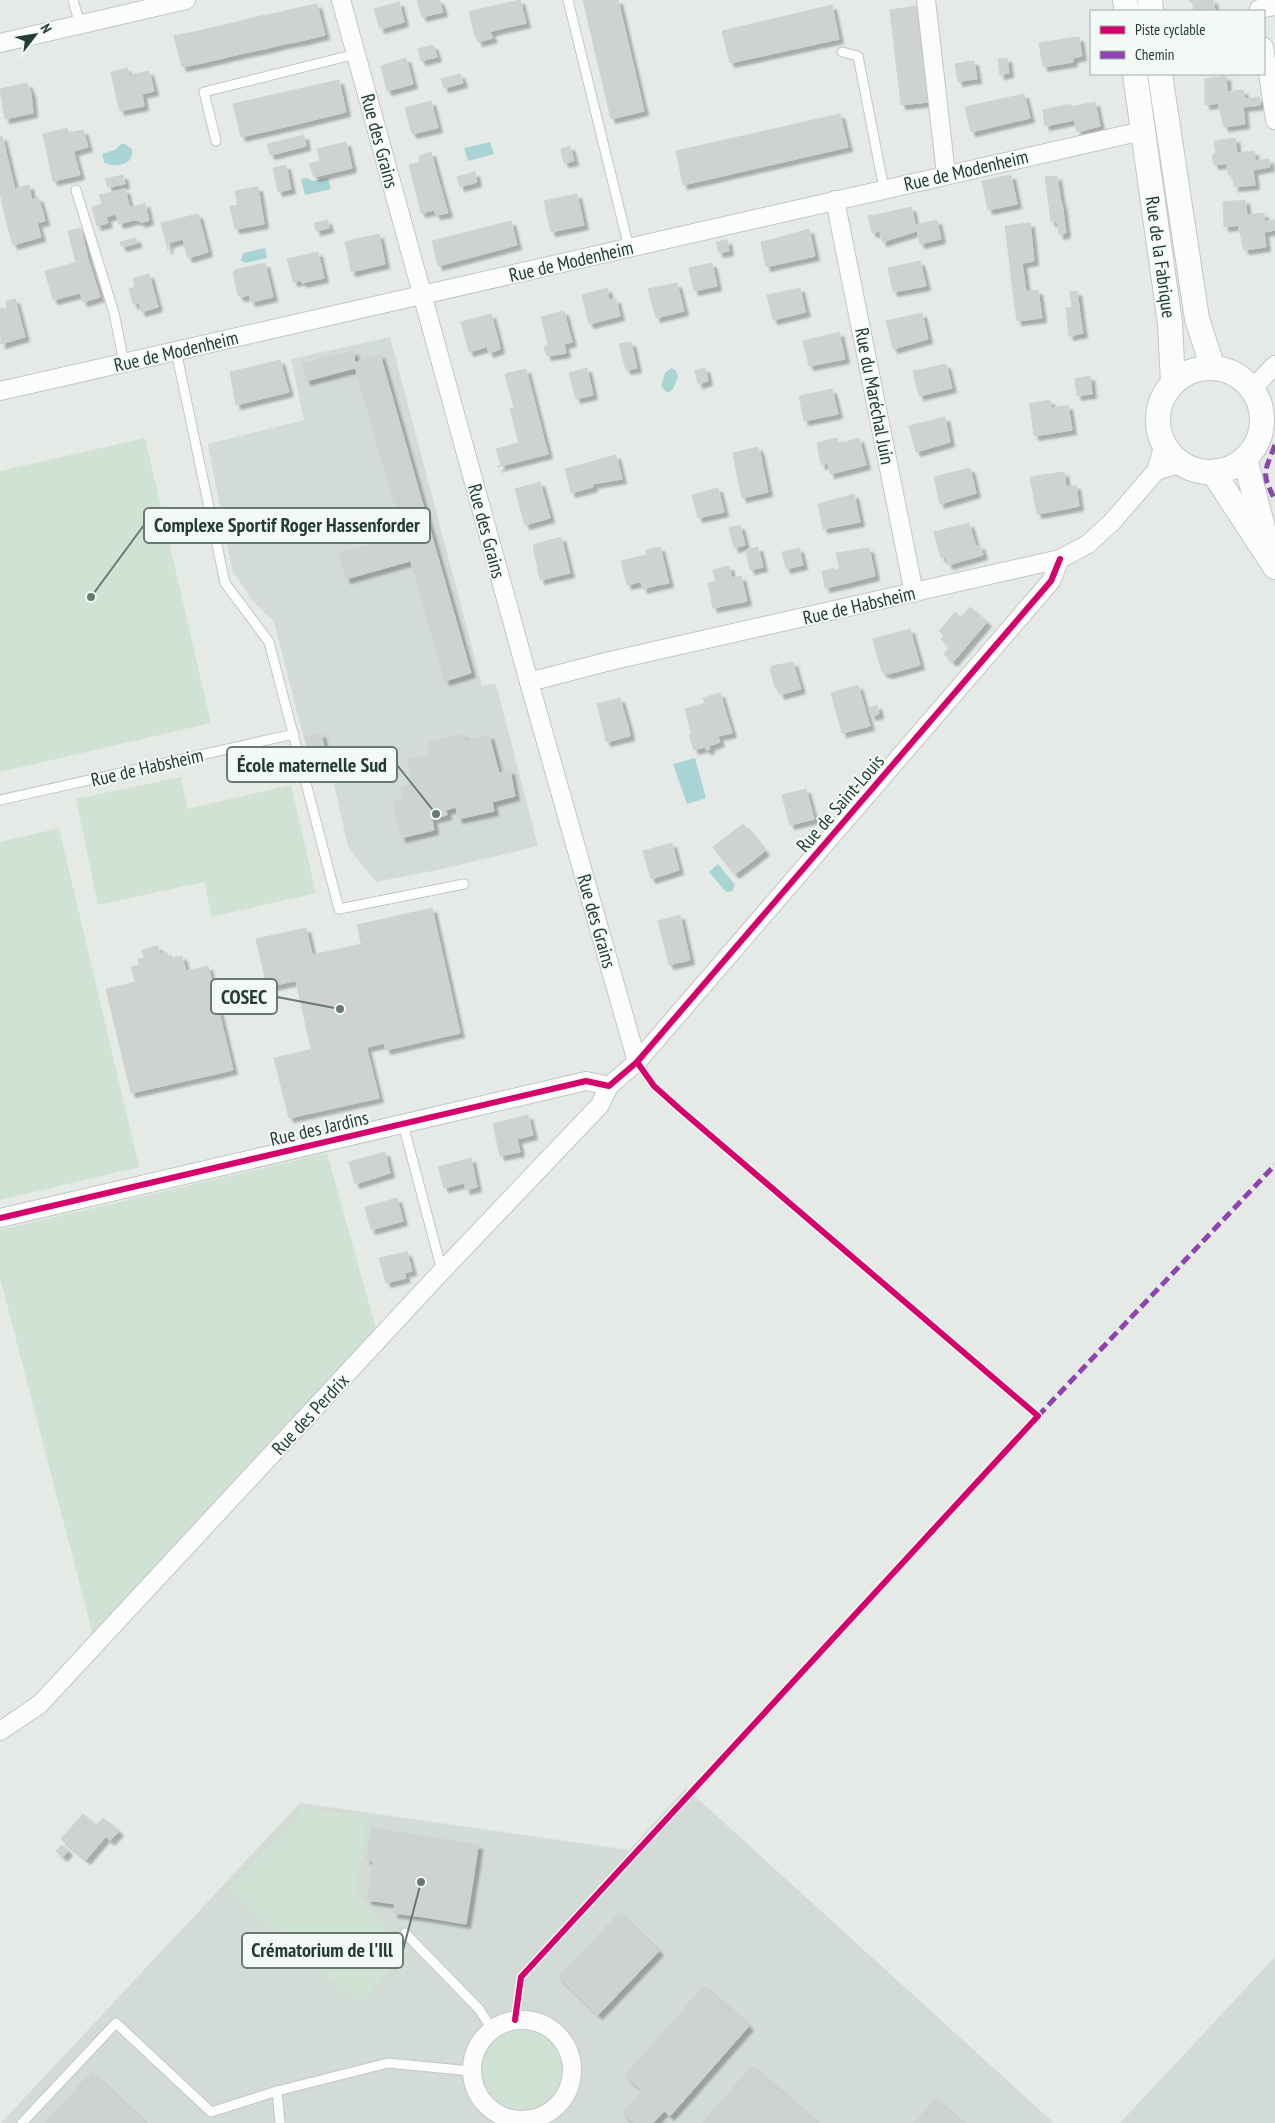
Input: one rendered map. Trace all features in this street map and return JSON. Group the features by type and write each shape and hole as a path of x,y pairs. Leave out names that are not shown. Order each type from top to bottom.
{"main road":[{"name":"Rue de la Fabrique","path":"1135,75 1174,350 1174,383"},
{"name":"Rue de la Fabrique","path":"1160,75 1166,125 1197,319 1213,368"},
{"path":"1142,131 1166,125"},
{"path":"1213,368 1228,371 1241,378 1252,389 1259,403 1262,417 1261,433 1255,447 1245,459 1230,468 1213,472 1191,468 1172,455 1164,444 1158,419 1166,394 1174,383 1192,372 1213,368"},
{"path":"1245,459 1273,563"},
{"path":"1213,472 1273,563"}],"street":[{"path":"0,43 186,0"},
{"name":"Rue des Grains","path":"341,0 528,682 637,1062"},
{"path":"926,0 946,174"},
{"path":"1265,52 1272,84 1275,120"},
{"name":"Rue de Modenheim","path":"0,391 422,296 946,174 1142,131"},
{"name":"Rue du Maréchal Juin","path":"835,200 914,593"},
{"path":"1252,389 1275,366"},
{"name":"Rue de Habsheim","path":"528,682 610,661 1060,560 1088,544 1112,522 1156,471 1164,444"},
{"path":"1156,471 1182,463"},
{"name":"Rue de Saint-Louis","path":"637,1062 1051,581 1060,560"},
{"path":"609,1086 637,1062"},
{"name":"Rue des Jardins","path":"0,1218 586,1081 609,1086"},
{"name":"Rue des Perdrix","path":"0,1731 40,1704 442,1271 600,1105 609,1086"},
{"path":"515,2020 533,2020 550,2028 564,2040 571,2057 572,2076 567,2094 555,2108 540,2120 520,2121 502,2116 486,2106 475,2090 471,2071 474,2055 481,2040 492,2029 515,2020"}],"lane":[{"path":"73,0 80,25"},
{"path":"568,0 629,248"},
{"path":"842,52 858,56 884,189"},
{"path":"216,141 204,92 356,54"},
{"path":"76,190 114,313 124,363"},
{"path":"176,351 225,583 269,642 338,909 464,884"},
{"name":"Rue de Habsheim","path":"0,800 294,734"},
{"path":"403,1124 442,1271"},
{"path":"405,1933 479,2009 492,2029"},
{"path":"22,2123 116,2024 212,2112 277,2091 388,2063 471,2071"},
{"path":"277,2091 280,2123"}],"shaded area":[{"path":"390,337 482,685 496,684 538,846 442,869 376,882 348,847 333,779 315,782 274,622 252,600 232,570 208,444 304,420 291,359"},
{"path":"686,1788 1054,2123 1,2123 300,1803 629,1850"},
{"path":"1275,1957 1275,2123 1120,2123"}],"green space":[{"path":"145,438 211,723 0,772 0,471"},
{"path":"181,777 187,809 291,785 316,893 212,917 204,882 98,905 76,799"},
{"path":"59,828 139,1167 0,1200 0,842"},
{"path":"327,1153 380,1343 93,1635 0,1278 0,1230"},
{"path":"305,1808 368,1818 355,1893 410,1952 358,2003 227,1890"},
{"path":"523,2025 547,2032 559,2044 566,2068 559,2092 547,2104 523,2111 499,2104 487,2092 480,2068 487,2044 499,2032"}],"water":[{"path":"490,142 494,154 468,161 464,148"},
{"path":"121,144 125,144 132,149 130,159 118,165 104,162 102,154 115,150"},
{"path":"307,178 313,181 328,178 331,189 305,195 301,179"},
{"path":"265,248 267,258 245,263 241,260 243,253"},
{"path":"671,368 676,370 678,377 673,389 667,393 661,386 665,373"},
{"path":"695,758 706,798 687,804 673,764"},
{"path":"718,864 735,885 732,891 726,892 709,872"}],"building":[{"path":"417,0 439,0 443,12 422,17"},
{"path":"520,0 526,23 500,29 493,6"},
{"path":"583,0 618,0 644,111 611,119"},
{"path":"1189,0 1213,0 1215,10 1194,10"},
{"path":"399,2 404,22 380,29 374,9"},
{"path":"317,4 325,35 305,40 297,8"},
{"path":"832,5 839,39 730,63 722,31"},
{"path":"493,6 500,29 475,36 469,12"},
{"path":"917,6 919,26 921,26 928,102 901,105 890,10"},
{"path":"297,8 305,40 284,44 277,13"},
{"path":"277,13 284,44 264,49 256,17"},
{"path":"256,17 264,49 244,53 237,22"},
{"path":"237,22 244,53 223,58 215,27"},
{"path":"215,27 223,58 202,63 194,32"},
{"path":"194,32 202,63 182,67 174,36"},
{"path":"490,32 493,38 478,42 476,36"},
{"path":"1079,37 1082,56 1073,58 1070,38"},
{"path":"1070,38 1073,62 1043,67 1039,43"},
{"path":"433,45 437,57 421,61 418,49"},
{"path":"406,58 413,84 387,91 381,66"},
{"path":"1007,58 1009,73 1000,75 998,59"},
{"path":"974,61 977,79 967,80 965,62"},
{"path":"965,62 967,80 958,82 955,64"},
{"path":"127,68 129,75 149,71 154,91 142,94 144,106 129,109 127,98 117,100 111,72"},
{"path":"460,74 463,83 444,88 441,79"},
{"path":"1226,76 1227,92 1243,90 1245,99 1205,105 1205,79"},
{"path":"339,80 346,112 293,125 285,92"},
{"path":"27,83 31,93 33,113 5,119 0,89"},
{"path":"285,92 293,125 241,137 233,104"},
{"path":"1024,94 1030,118 971,132 965,107"},
{"path":"1259,97 1260,105 1243,107 1245,124 1224,127 1218,103"},
{"path":"127,98 129,109 120,111 117,100"},
{"path":"431,101 438,128 412,134 405,108"},
{"path":"1095,102 1100,126 1077,132 1071,107"},
{"path":"1071,104 1074,120 1045,126 1043,110"},
{"path":"840,114 848,147 683,185 676,151"},
{"path":"67,128 80,175 53,181 43,134"},
{"path":"83,130 88,147 74,151 69,133"},
{"path":"304,135 306,146 290,150 288,139"},
{"path":"2,136 15,189 0,193 0,137"},
{"path":"1235,138 1237,153 1254,151 1255,160 1214,165 1212,156 1216,152 1214,141"},
{"path":"288,139 290,150 279,153 276,142"},
{"path":"276,142 279,153 270,155 267,144"},
{"path":"346,142 352,168 323,175 317,149"},
{"path":"570,146 574,161 564,163 561,149"},
{"path":"431,152 439,182 415,189 409,165 420,162 419,156"},
{"path":"1269,159 1270,167 1253,170 1255,185 1234,187 1233,176 1228,174 1227,164"},
{"path":"320,161 323,175 314,177 309,164"},
{"path":"286,165 291,189 278,192 273,168"},
{"path":"475,172 477,182 460,187 457,177"},
{"path":"123,175 125,184 108,187 105,179"},
{"path":"1011,175 1017,204 988,210 982,181"},
{"path":"1057,176 1061,203 1049,205 1045,177"},
{"path":"439,182 448,213 436,215 434,210 421,213 415,189"},
{"path":"29,185 34,212 6,220 0,193"},
{"path":"258,187 264,224 242,228 235,191"},
{"path":"125,189 133,220 119,224 116,214 106,217 99,195"},
{"path":"577,194 584,225 551,232 544,201"},
{"path":"38,197 42,209 34,212 31,200"},
{"path":"1245,200 1247,215 1264,213 1264,222 1224,227 1223,202"},
{"path":"145,203 149,220 141,223 137,206"},
{"path":"1062,203 1066,233 1059,235 1057,221 1051,222 1049,205"},
{"path":"102,204 108,223 97,226 92,207"},
{"path":"238,205 242,228 235,229 230,206"},
{"path":"137,206 141,221 133,220 130,207"},
{"path":"911,207 917,231 882,242 876,215"},
{"path":"42,209 45,221 37,223 34,212"},
{"path":"34,212 41,237 13,245 6,220"},
{"path":"198,214 208,252 188,258 183,239 168,243 168,250 161,223"},
{"path":"876,215 880,231 872,233 868,216"},
{"path":"327,220 329,228 316,231 314,223"},
{"path":"937,220 941,239 920,244 916,225"},
{"path":"1275,220 1275,230 1264,232 1266,247 1244,250 1238,225"},
{"path":"511,221 517,245 438,266 432,241"},
{"path":"1030,223 1034,261 1010,265 1005,226"},
{"path":"81,228 88,259 76,263 68,231"},
{"path":"809,229 815,256 779,264 774,239"},
{"path":"379,234 385,264 351,272 348,254 359,252 356,239"},
{"path":"136,238 137,243 122,247 120,242"},
{"path":"356,239 359,252 348,254 345,242"},
{"path":"774,239 779,264 766,267 761,242"},
{"path":"727,240 729,251 719,253 716,242"},
{"path":"318,252 324,278 302,283 296,257"},
{"path":"296,257 299,271 291,273 287,259"},
{"path":"88,259 100,297 83,302 80,293 53,300 45,271"},
{"path":"920,261 926,286 893,292 888,268"},
{"path":"265,263 273,297 251,302 243,268"},
{"path":"712,263 717,286 694,291 689,268"},
{"path":"1022,263 1026,291 1013,293 1010,265"},
{"path":"243,268 249,295 241,297 238,295 233,273 235,270"},
{"path":"299,271 302,280 293,282 291,273"},
{"path":"149,274 158,307 141,312 139,303 133,304 129,289 135,287 133,279"},
{"path":"677,283 684,311 656,318 648,289"},
{"path":"607,288 609,300 616,299 620,316 589,324 582,295"},
{"path":"800,288 804,306 794,308 794,315 773,320 767,295"},
{"path":"1038,290 1042,318 1017,321 1013,293"},
{"path":"1077,291 1079,306 1072,307 1070,292"},
{"path":"15,299 25,337 1,344 0,309 7,308 6,301"},
{"path":"804,306 806,312 794,315 794,308"},
{"path":"1079,306 1080,315 1067,317 1066,308"},
{"path":"564,311 572,342 549,348 541,317"},
{"path":"922,313 928,339 893,349 886,321"},
{"path":"491,314 499,343 469,352 461,322"},
{"path":"1080,315 1083,333 1069,336 1067,317"},
{"path":"839,332 845,359 809,366 803,341"},
{"path":"631,342 637,368 626,370 619,344"},
{"path":"499,344 500,349 489,353 487,347"},
{"path":"564,344 566,353 547,356 544,347 549,345 549,348"},
{"path":"354,351 355,368 306,381 302,363"},
{"path":"380,354 471,673 445,681 354,363"},
{"path":"280,360 289,392 236,405 230,372"},
{"path":"946,364 952,388 919,396 915,379 925,376 924,369"},
{"path":"587,368 593,395 576,399 569,373"},
{"path":"705,368 708,381 698,384 695,371"},
{"path":"526,369 548,454 497,467 501,465 496,449 519,443 510,409 514,408 505,374"},
{"path":"924,369 925,376 915,379 913,371"},
{"path":"1090,376 1092,394 1082,395 1079,378"},
{"path":"1079,378 1082,395 1077,396 1075,379"},
{"path":"832,389 838,414 804,421 799,396"},
{"path":"1050,400 1051,408 1031,412 1029,404"},
{"path":"1068,405 1072,430 1034,436 1031,412"},
{"path":"945,417 950,442 916,452 909,426"},
{"path":"837,438 838,445 824,448 828,463 821,465 817,443"},
{"path":"859,438 866,465 830,474 824,448"},
{"path":"758,447 760,453 734,459 733,453"},
{"path":"760,453 768,492 742,498 734,459"},
{"path":"616,455 622,479 592,484 593,487 571,493 565,469"},
{"path":"970,468 976,493 940,504 934,477"},
{"path":"1064,472 1067,493 1073,492 1075,507 1049,512 1043,475"},
{"path":"1043,475 1049,512 1037,514 1030,477"},
{"path":"540,482 550,518 525,525 515,489"},
{"path":"1076,485 1079,506 1075,507 1073,492 1067,493 1066,487"},
{"path":"718,488 724,512 698,518 692,495"},
{"path":"854,494 860,522 823,529 818,504"},
{"path":"969,523 976,547 941,558 934,532"},
{"path":"740,525 745,545 734,548 729,528"},
{"path":"403,535 410,561 346,579 339,553"},
{"path":"561,537 570,573 540,580 533,545"},
{"path":"980,545 983,555 948,565 946,557"},
{"path":"660,547 669,583 654,586 652,579 627,585 621,561 646,555 646,550"},
{"path":"758,547 763,567 750,570 746,550"},
{"path":"799,548 803,565 786,569 782,552"},
{"path":"869,548 875,576 843,584 836,553"},
{"path":"729,566 732,578 716,581 713,570"},
{"path":"834,568 834,570 840,569 843,584 825,588 822,572"},
{"path":"741,576 747,601 713,608 708,583"},
{"path":"652,579 654,586 643,589 641,582"},
{"path":"970,607 987,622 959,655 941,639 944,635 939,631 955,612 961,617"},
{"path":"910,629 920,665 903,670 899,657 891,652 877,655 873,639"},
{"path":"950,647 959,655 953,662 944,654"},
{"path":"891,652 899,657 903,670 888,674 882,672 877,655"},
{"path":"793,662 800,686 779,692 777,687 775,688 770,669 772,666"},
{"path":"858,685 870,726 842,733 831,693"},
{"path":"800,686 801,689 780,695 779,692"},
{"path":"720,693 732,733 718,736 717,733 705,736 704,731 692,735 685,709 705,703 703,698"},
{"path":"620,698 628,726 604,732 597,704"},
{"path":"877,705 879,714 871,716 869,708"},
{"path":"628,726 630,736 606,742 604,732"},
{"path":"704,731 705,736 717,733 720,742 709,746 710,749 706,750 705,747 694,750 689,735"},
{"path":"321,733 328,766 313,770 305,737"},
{"path":"464,734 465,740 489,735 499,773 510,770 515,796 492,802 494,811 458,819 456,807 446,810 447,815 410,824 400,787 413,783 408,759 430,754 428,742"},
{"path":"806,789 814,819 790,825 782,795"},
{"path":"403,799 410,824 432,819 434,830 401,838 393,801"},
{"path":"743,824 765,851 751,862 745,854 728,866 713,847"},
{"path":"672,843 679,870 651,879 643,851"},
{"path":"745,854 751,862 735,874 728,866"},
{"path":"432,908 460,1033 386,1050 357,925"},
{"path":"680,915 690,960 669,965 658,921"},
{"path":"306,928 317,976 267,987 256,939"},
{"path":"362,944 385,1043 367,1047 364,1038 311,1049 296,981 317,976 312,955"},
{"path":"158,946 160,954 167,952 168,959 182,956 186,971 208,966 233,1070 131,1093 106,989 135,982 131,967 139,965 138,959 144,958 142,950"},
{"path":"364,1038 379,1098 289,1118 274,1058"},
{"path":"528,1115 533,1135 517,1139 520,1152 500,1156 493,1124"},
{"path":"385,1152 390,1173 355,1184 349,1162"},
{"path":"471,1158 477,1187 466,1190 464,1183 444,1188 438,1167"},
{"path":"397,1198 403,1221 371,1230 365,1207"},
{"path":"407,1252 412,1271 404,1273 406,1278 386,1283 379,1258"},
{"path":"83,1814 107,1835 86,1860 61,1839"},
{"path":"103,1818 119,1831 110,1841 96,1825"},
{"path":"371,1828 478,1845 476,1861 399,1849 398,1855 388,1863 366,1860"},
{"path":"62,1845 68,1851 63,1857 56,1851"},
{"path":"399,1849 476,1861 466,1924 424,1917 419,1914 416,1907 367,1900 373,1861 388,1863 398,1855"},
{"path":"395,1904 416,1907 419,1914 424,1917 393,1913"},
{"path":"619,1913 659,1951 598,2015 558,1977"},
{"path":"704,1986 749,2026 670,2116 625,2076"},
{"path":"752,2066 817,2123 702,2123"},
{"path":"91,2072 146,2123 45,2123"},
{"path":"642,2091 664,2111 653,2123 634,2123 622,2113"},
{"path":"936,2099 963,2123 914,2123"}],"marked path":[{"path":"1275,445 1266,468 1266,478 1275,500"},
{"path":"1038,1416 1275,1165"}],"cycle path":[{"path":"0,1218 586,1081 609,1086 637,1062 1051,581 1060,559"},
{"path":"515,2020 521,1977 1038,1416 682,1111 654,1086 637,1062"}],"place":[{"name":"Complexe Sportif Roger Hassenforder","path":"91,597"},
{"name":"École maternelle Sud","path":"436,814"},
{"name":"COSEC","path":"340,1009"},
{"name":"Crématorium de l'Ill","path":"421,1882"}]}
